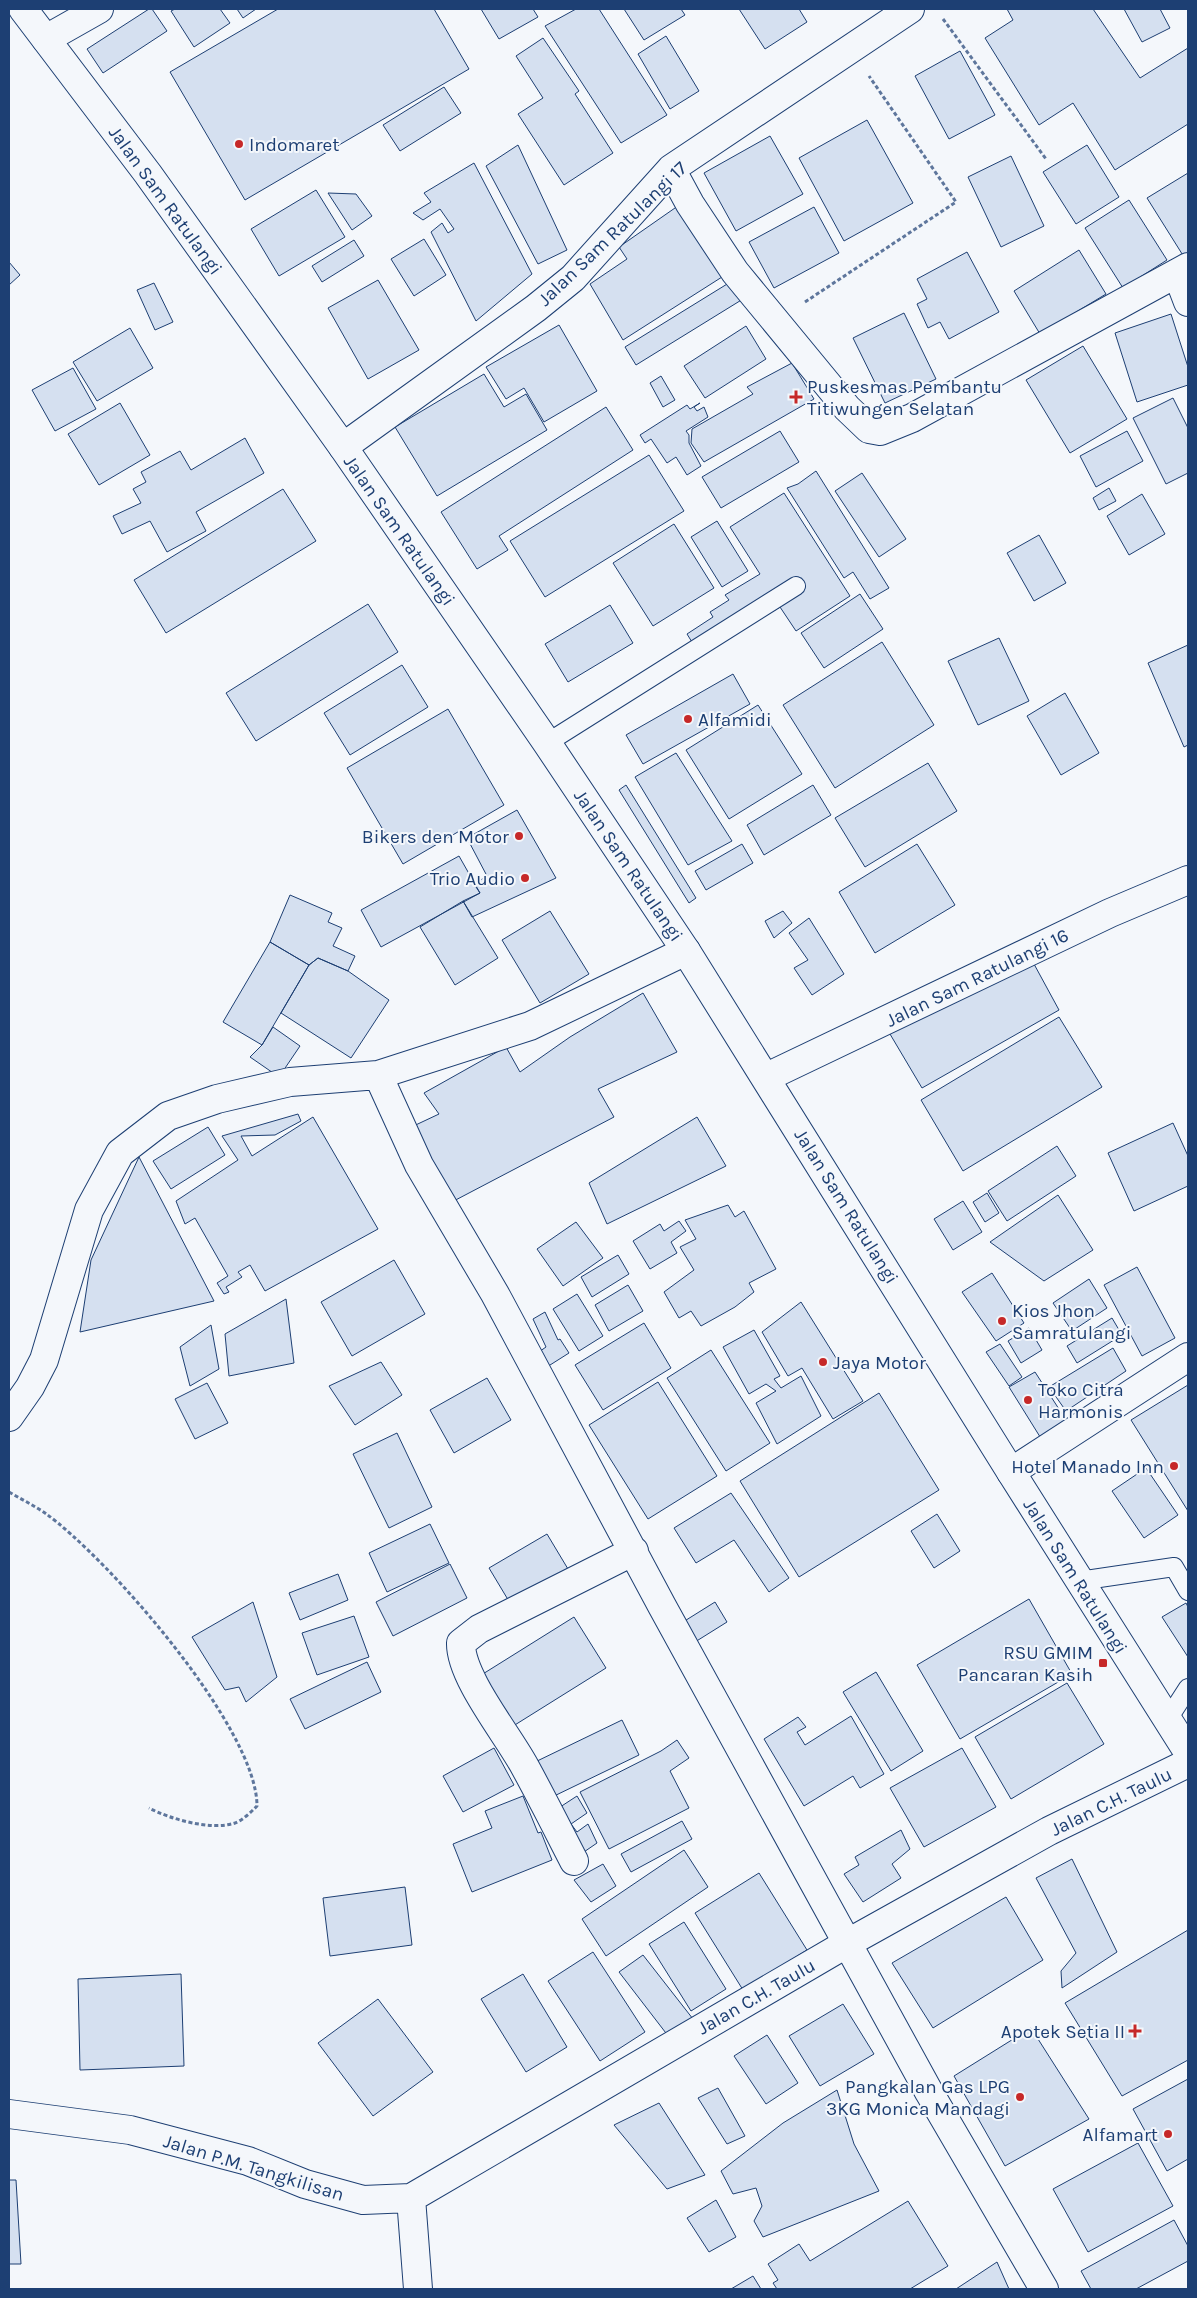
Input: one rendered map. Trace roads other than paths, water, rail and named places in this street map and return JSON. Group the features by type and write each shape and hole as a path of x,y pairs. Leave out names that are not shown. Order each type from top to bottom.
{"street":[{"name":"Jalan Sam Ratulangi","path":"23,9 148,174 343,447 547,743 686,950 1188,1752"},
{"path":"46,39 99,9"},
{"name":"Jalan Sam Ratulangi 17","path":"343,447 536,308 573,278 671,169 910,9"},
{"path":"671,169 690,204 735,272 847,408 869,429 880,431 912,418 1183,270 1188,302"},
{"name":"Jalan Sam Ratulangi 16","path":"767,1077 1110,913 1188,880"},
{"path":"9,1418 30,1387 44,1360 89,1210 120,1153 168,1116 217,1098 290,1082 378,1075 530,1026 686,950"},
{"path":"378,1075 420,1165 495,1294 584,1463 634,1551 846,1944 929,2092 1044,2289"},
{"path":"1011,1472 1188,1357"},
{"path":"574,1862 524,1766 470,1676 461,1652 461,1643 479,1629 634,1551"},
{"name":"Jalan C.H. Taulu","path":"411,2198 846,1944 1049,1831 1188,1763"},
{"name":"Jalan P.M. Tangkilisan","path":"9,2114 130,2130 248,2161 305,2184 363,2200 411,2198"},
{"path":"411,2198 418,2289"}],"lane":[{"path":"547,743 796,586"},
{"path":"1079,1580 1174,1567 1188,1591"},
{"path":"1168,1719 1188,1688"}],"place":[{"name":"Indomaret","path":"239,144"},
{"name":"Puskesmas Pembantu Titiwungen Selatan","path":"796,397"},
{"name":"Alfamidi","path":"688,719"},
{"name":"Bikers den Motor","path":"519,836"},
{"name":"Trio Audio","path":"525,878"},
{"name":"Kios Jhon Samratulangi","path":"1002,1321"},
{"name":"Jaya Motor","path":"823,1362"},
{"name":"Toko Citra Harmonis","path":"1028,1400"},
{"name":"Hotel Manado Inn","path":"1174,1466"},
{"name":"RSU GMIM Pancaran Kasih","path":"1103,1663"},
{"name":"Apotek Setia II","path":"1135,2031"},
{"name":"Pangkalan Gas LPG 3KG Monica Mandagi","path":"1020,2097"},
{"name":"Alfamart","path":"1168,2134"}]}
